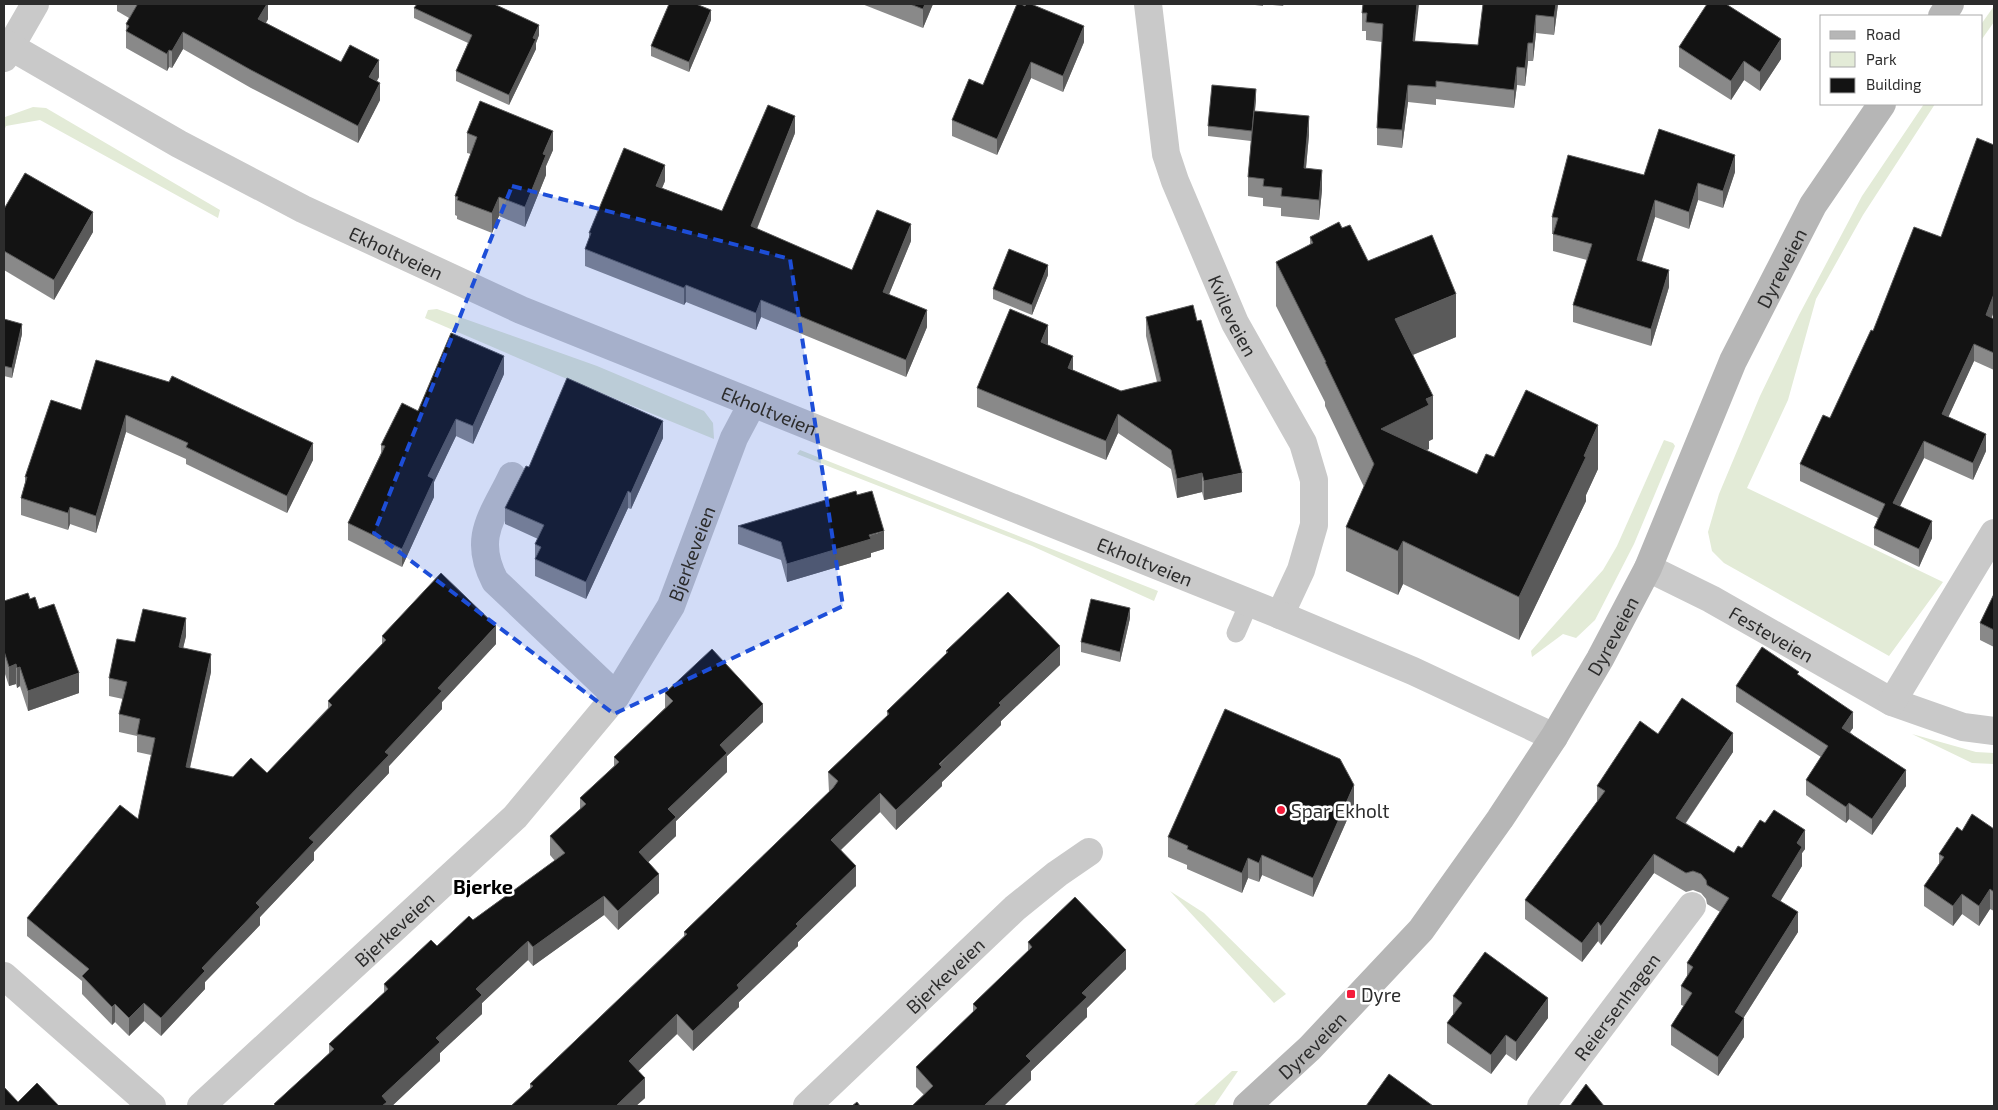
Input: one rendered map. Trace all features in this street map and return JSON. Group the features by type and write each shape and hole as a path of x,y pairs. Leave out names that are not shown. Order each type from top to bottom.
{"main road":[{"path":"1943,15 1950,4"},
{"name":"Dyreveien","path":"1247,1106 1310,1048 1421,930 1500,819 1554,737 1600,659 1648,568 1733,361 1812,205 1881,105"}],"street":[{"path":"6,49 35,4"},
{"name":"Kvileveien","path":"1148,4 1166,154 1175,181 1235,323 1303,443 1314,480 1314,525 1301,570 1280,615"},
{"name":"Ekholtveien","path":"6,49 179,144 303,209 521,310 1280,615 1413,671 1554,737"},
{"name":"Bjerkeveien","path":"201,1106 515,817 616,696 670,606 734,438 752,404"},
{"path":"512,476 486,530 484,548 487,565 496,581 616,696"},
{"path":"1892,702 1994,533"},
{"name":"Festeveien","path":"1648,568 1711,599 1892,702 1963,727 1994,731"},
{"name":"Bjerkeveien","path":"806,1106 1015,908 1056,874 1089,852"},
{"name":"Reiersenhagen","path":"1541,1106 1692,906"},
{"path":"4,976 152,1106"}],"lane":[{"path":"1236,633 1249,603"}],"highlighted area":[{"path":"512,186 790,259 843,606 614,714 374,533"}],"green space":[{"path":"1994,6 1994,22 1983,38 1983,22"},
{"path":"1923,105 1934,105 1863,215 1816,299 1788,400 1747,488 1943,582 1889,656 1724,563 1712,551 1708,532 1719,494 1760,396 1799,315 1862,196"},
{"path":"33,107 46,108 220,210 218,218 40,120 6,126 4,131 5,117"},
{"path":"437,309 597,366 704,411 713,423 714,439 425,318 428,310"},
{"path":"1664,440 1673,443 1675,446 1634,544 1595,620 1576,638 1563,634 1532,657 1531,651 1603,570 1617,546"},
{"path":"800,450 1158,591 1154,601 1032,546 797,454"},
{"path":"1912,734 1976,752 1994,753 1994,764 1972,763"},
{"path":"1170,891 1204,913 1286,994 1274,1003"},
{"path":"1232,1071 1238,1071 1214,1106 1193,1106"}],"building":[{"path":"134,4 267,4 258,19 341,62 350,45 379,60 369,77 380,83 358,126 183,32 172,51 169,50 167,54 126,31 129,26 126,24 137,5"},
{"path":"417,4 494,4 539,25 533,38 536,39 509,95 456,71 472,35 414,8"},
{"path":"669,4 696,4 711,10 689,62 651,46"},
{"path":"910,4 925,4 923,9"},
{"path":"1017,4 1025,6 1026,4 1031,4 1084,26 1063,76 1031,62 997,139 952,120 969,79 983,85"},
{"path":"1363,4 1417,4 1413,41 1478,45 1483,4 1556,4 1554,17 1536,15 1533,43 1528,43 1525,68 1517,67 1514,90 1436,81 1436,87 1408,85 1402,130 1377,128 1383,24 1366,22 1367,13 1362,13"},
{"path":"1707,4 1726,4 1781,39 1760,72 1744,61 1731,81 1679,47"},
{"path":"1212,85 1256,89 1252,131 1208,126"},
{"path":"480,101 553,131 543,154 546,155 525,207 499,197 492,213 457,200 458,197 455,196 477,137 467,133"},
{"path":"768,105 795,116 751,226 852,270 877,210 911,224 883,292 927,310 906,360 761,300 756,313 686,285 684,288 585,249 591,233 589,233 624,148 665,165 656,186 722,211"},
{"path":"1254,111 1309,116 1304,168 1322,170 1319,200 1281,196 1282,188 1263,186 1264,179 1248,177"},
{"path":"1659,129 1735,155 1723,191 1698,183 1689,212 1655,200 1637,260 1669,270 1651,329 1573,305 1592,244 1553,234 1558,218 1552,217 1568,155 1644,175"},
{"path":"1977,138 1994,145 1994,294 1986,315 1994,319 1994,353 1974,344 1942,414 1986,434 1973,463 1924,441 1893,503 1932,521 1919,549 1874,528 1885,504 1800,464 1823,415 1830,418 1871,330 1873,331 1914,227 1941,237"},
{"path":"25,173 93,212 54,280 4,251 4,209"},
{"path":"1339,222 1342,228 1350,225 1368,261 1432,235 1456,294 1395,319 1433,396 1426,399 1429,405 1381,429 1477,474 1486,454 1494,457 1526,390 1598,425 1584,456 1586,457 1519,597 1403,541 1398,551 1346,527 1374,464 1276,262 1313,243 1310,237"},
{"path":"1009,249 1048,265 1032,305 993,289"},
{"path":"1193,305 1197,321 1201,320 1242,473 1204,481 1202,473 1177,479 1171,450 1118,414 1106,441 977,388 1010,309 1048,325 1041,342 1073,356 1068,368 1121,391 1161,381 1146,317"},
{"path":"4,319 22,324 12,368 4,366"},
{"path":"451,333 504,356 473,426 456,419 428,476 434,479 402,549 348,523 385,446 381,445 402,403 418,411"},
{"path":"96,360 169,382 172,376 313,443 287,496 186,447 188,443 126,415 96,516 70,507 68,513 21,498 27,477 25,477 51,400 81,410"},
{"path":"567,378 663,421 631,493 628,491 586,582 535,559 541,547 535,544 544,525 505,508 526,466 529,467"},
{"path":"856,491 857,495 872,491 884,531 869,535 871,539 787,564 781,542 738,526"},
{"path":"441,573 496,626 438,688 442,691 385,752 389,755 309,838 314,842 256,903 260,907 202,968 205,971 161,1018 144,1003 129,1018 115,1004 112,1007 82,976 89,969 27,918 120,805 138,819 155,738 137,734 140,719 119,714 127,682 109,678 117,639 135,642 143,609 186,618 179,647 211,654 186,767 233,777 251,758 267,773 332,705 328,701 386,640 382,636"},
{"path":"1008,592 1060,646 999,703 1001,705 939,764 942,767 896,810 880,793 831,840 856,866 737,985 739,988 693,1031 677,1014 629,1061 645,1078 616,1106 511,1106 533,1086 530,1084 687,934 684,932 833,788 838,781 828,772 889,714 887,711 948,652 946,651"},
{"path":"28,593 30,599 35,597 39,609 54,604 79,673 28,691 20,667 17,668 16,664 9,667 4,651 4,601"},
{"path":"1994,594 1994,630 1980,623"},
{"path":"1091,599 1130,608 1120,652 1081,642"},
{"path":"1762,647 1799,672 1797,674 1853,712 1842,728 1906,770 1872,819 1849,803 1846,807 1806,780 1828,746 1736,686"},
{"path":"712,649 763,704 720,745 727,753 668,809 676,817 639,852 659,874 618,911 604,896 533,947 528,941 476,989 482,995 436,1038 440,1042 382,1096 387,1102 382,1106 276,1106 274,1104 334,1049 329,1044 388,989 384,984 431,940 437,946 469,916 473,920 565,853 550,836 586,804 580,798 619,762 614,757 673,701 665,693"},
{"path":"1682,698 1733,733 1676,818 1734,853 1738,846 1742,848 1760,820 1765,823 1774,810 1805,830 1797,843 1802,847 1772,896 1798,912 1735,1012 1744,1018 1718,1057 1671,1026 1692,993 1681,986 1693,967 1687,963 1729,898 1707,885 1706,880 1701,874 1693,871 1686,873 1654,854 1601,926 1598,922 1582,943 1525,900 1605,791 1597,786 1640,721 1658,734"},
{"path":"1225,709 1340,759 1354,785 1313,878 1262,855 1259,863 1248,858 1242,873 1187,849 1188,846 1168,837"},
{"path":"1972,814 1994,829 1994,892 1990,889 1979,906 1962,894 1953,906 1924,886 1944,857 1939,854 1957,827 1962,831"},
{"path":"1075,897 1126,950 1082,993 1087,997 1026,1056 1031,1061 984,1106 912,1106 933,1086 916,1067 977,1008 973,1004 1032,947 1028,942"},
{"path":"1485,952 1548,998 1516,1042 1506,1035 1491,1055 1447,1023 1462,1003 1453,996"},
{"path":"1389,1074 1433,1106 1366,1106"},
{"path":"37,1083 59,1106 4,1106 4,1087 18,1102"},
{"path":"1586,1084 1604,1106 1570,1106"},
{"path":"857,1102 860,1106 852,1106"}],"place":[{"name":"Spar Ekholt","path":"1281,810"},
{"name":"Dyre","path":"1351,994"}],"district":[{"name":"Bjerke","path":"483,886"}]}
